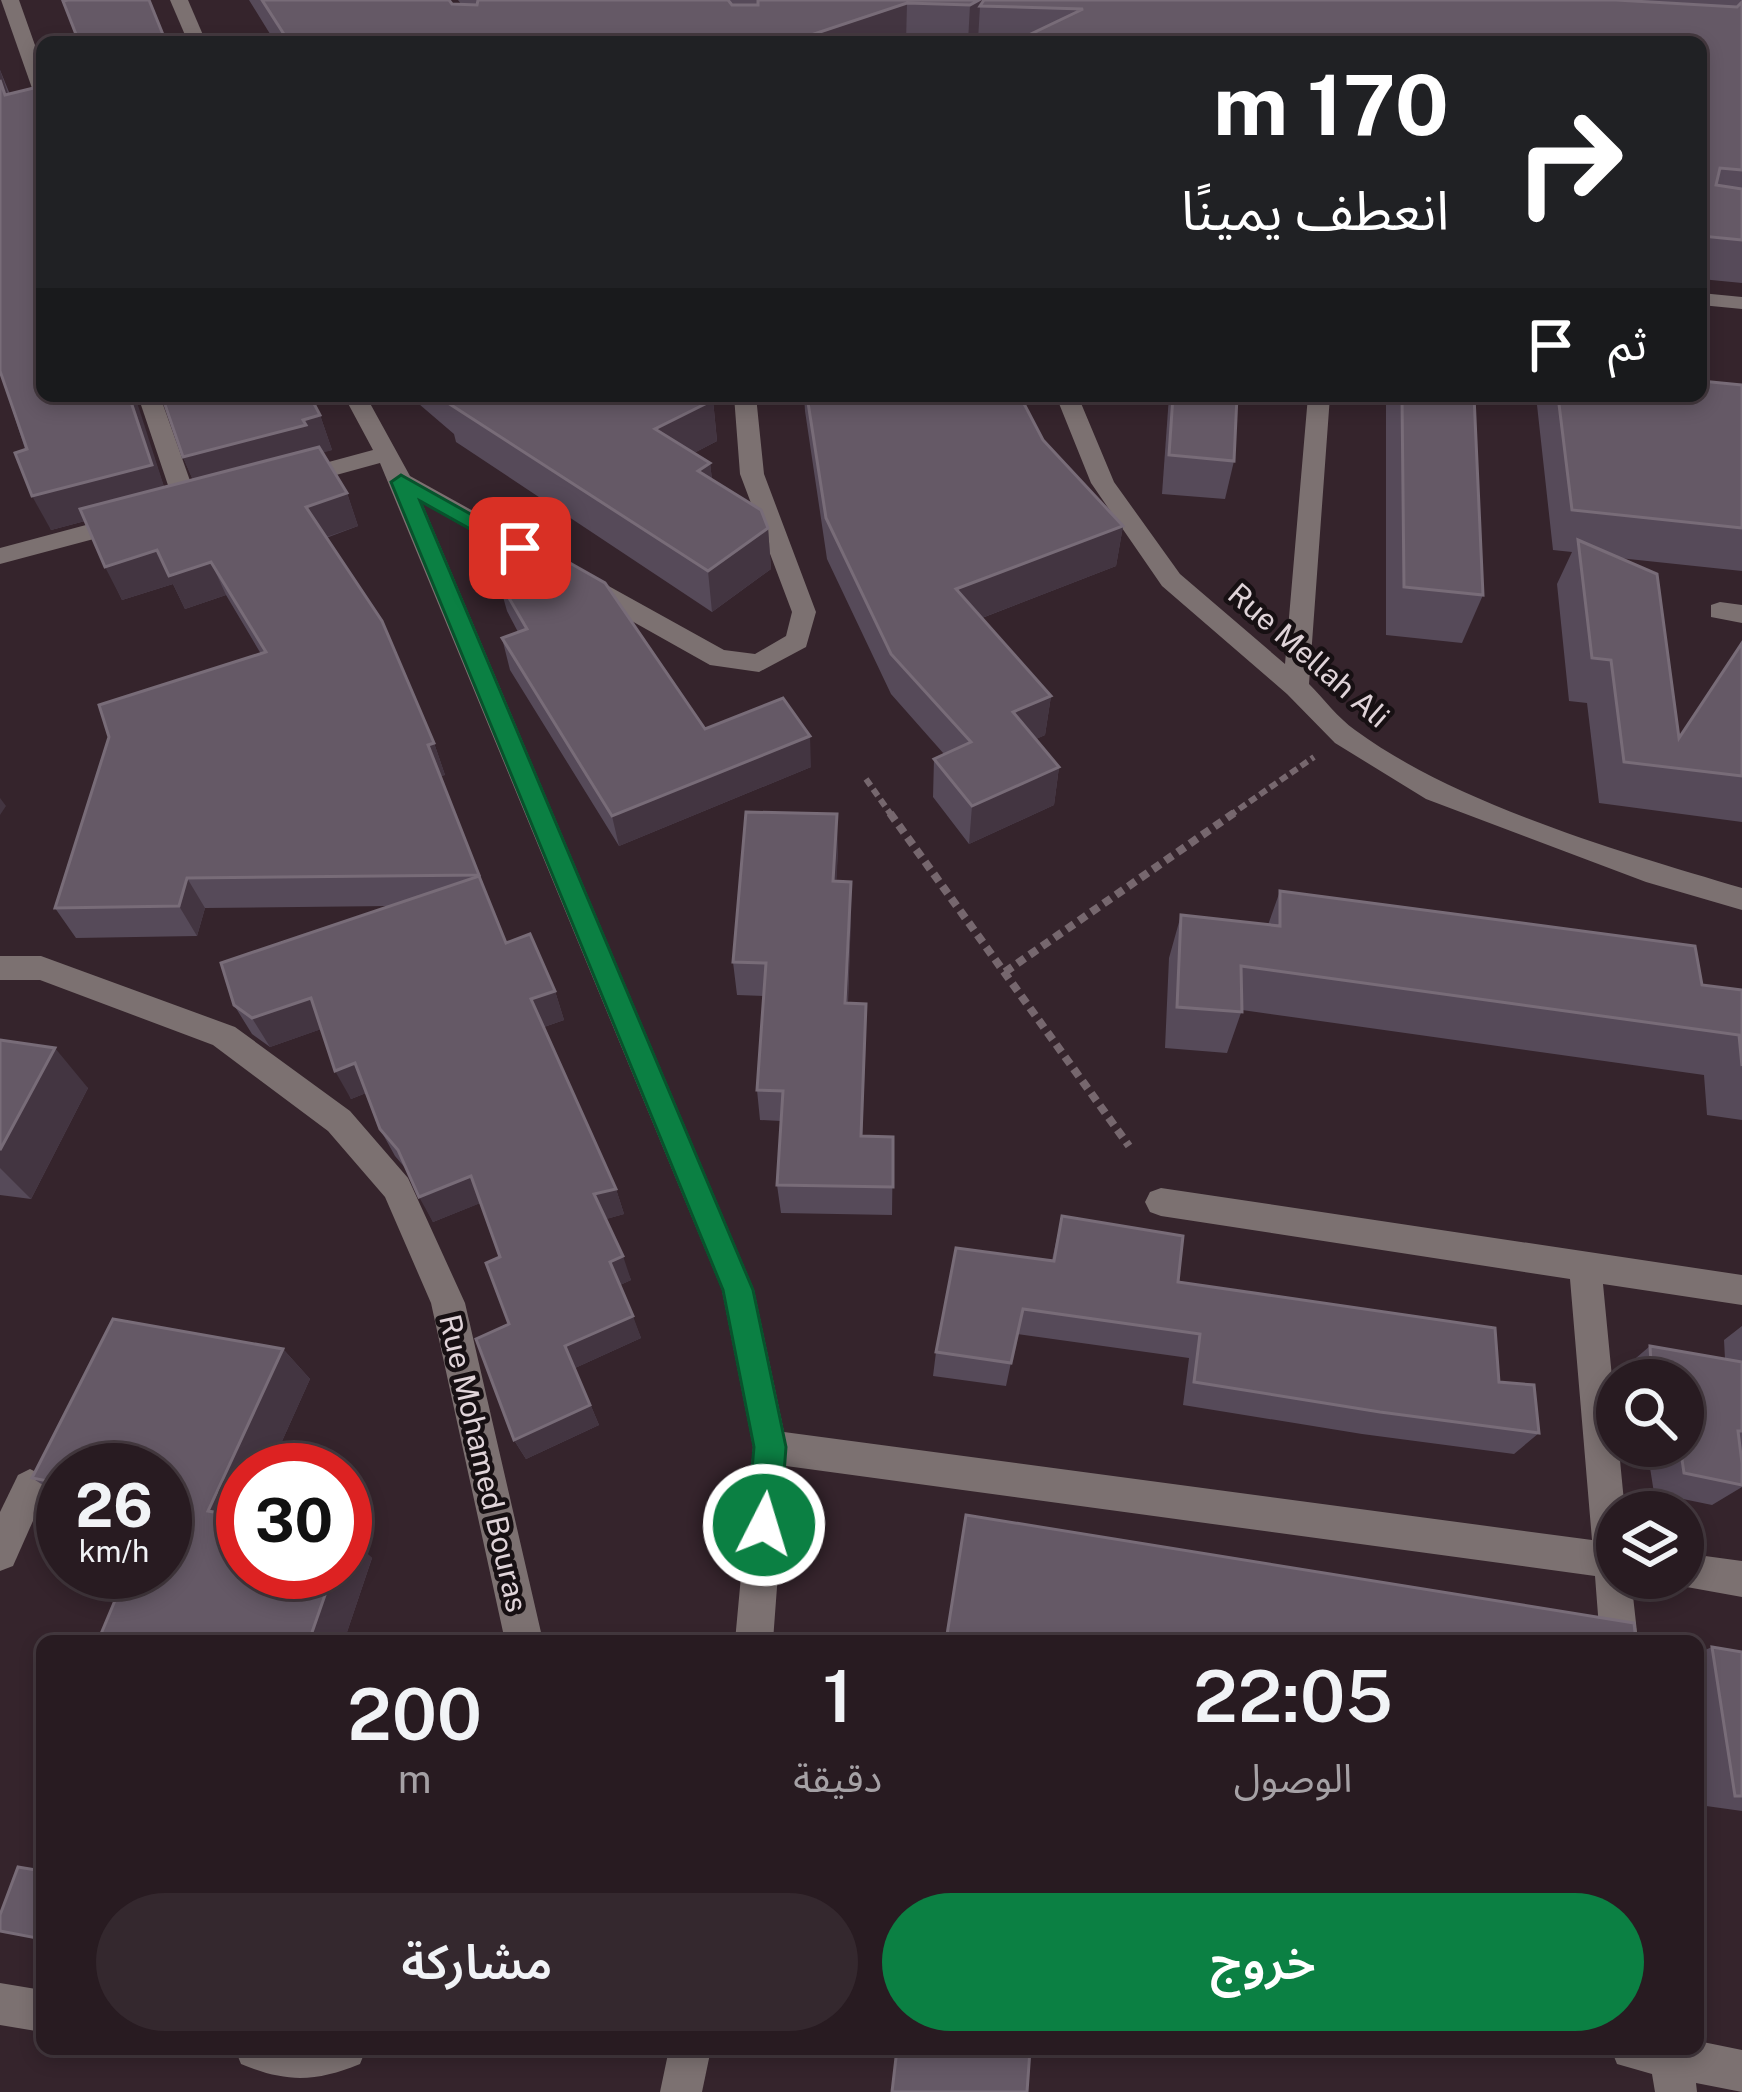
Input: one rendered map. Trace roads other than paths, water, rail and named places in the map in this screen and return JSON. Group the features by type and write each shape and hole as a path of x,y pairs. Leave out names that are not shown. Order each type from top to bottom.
{"street":[{"path":"10,0 36,74"},
{"path":"179,0 194,36"},
{"path":"1707,300 1742,303"},
{"path":"0,556 177,508 150,402"},
{"path":"358,402 401,482 738,1290 770,1447 754,1635"},
{"path":"401,482 718,659 759,663 796,640 804,612 752,474 746,402"},
{"name":"Rue Mellah Ali","path":"1069,402 1103,483 1171,580 1296,687 1344,736 1436,792 1656,874 1742,898"},
{"path":"1296,687 1319,402"},
{"path":"274,483 383,455"},
{"name":"Rue Mohamed Bouras","path":"0,968 41,968 224,1036 339,1121 397,1188 448,1303 523,1635"},
{"path":"1161,1202 1742,1290"},
{"path":"1586,1267 1607,1491"},
{"path":"770,1447 1596,1559"},
{"path":"0,1552 30,1487"},
{"path":"1704,1574 1742,1579"},
{"path":"1616,1599 1619,1635"},
{"path":"0,2004 36,2010"},
{"path":"289,2055 316,2060 329,2055"},
{"path":"681,2092 689,2055"},
{"path":"1662,2062 1742,2071"}]}
